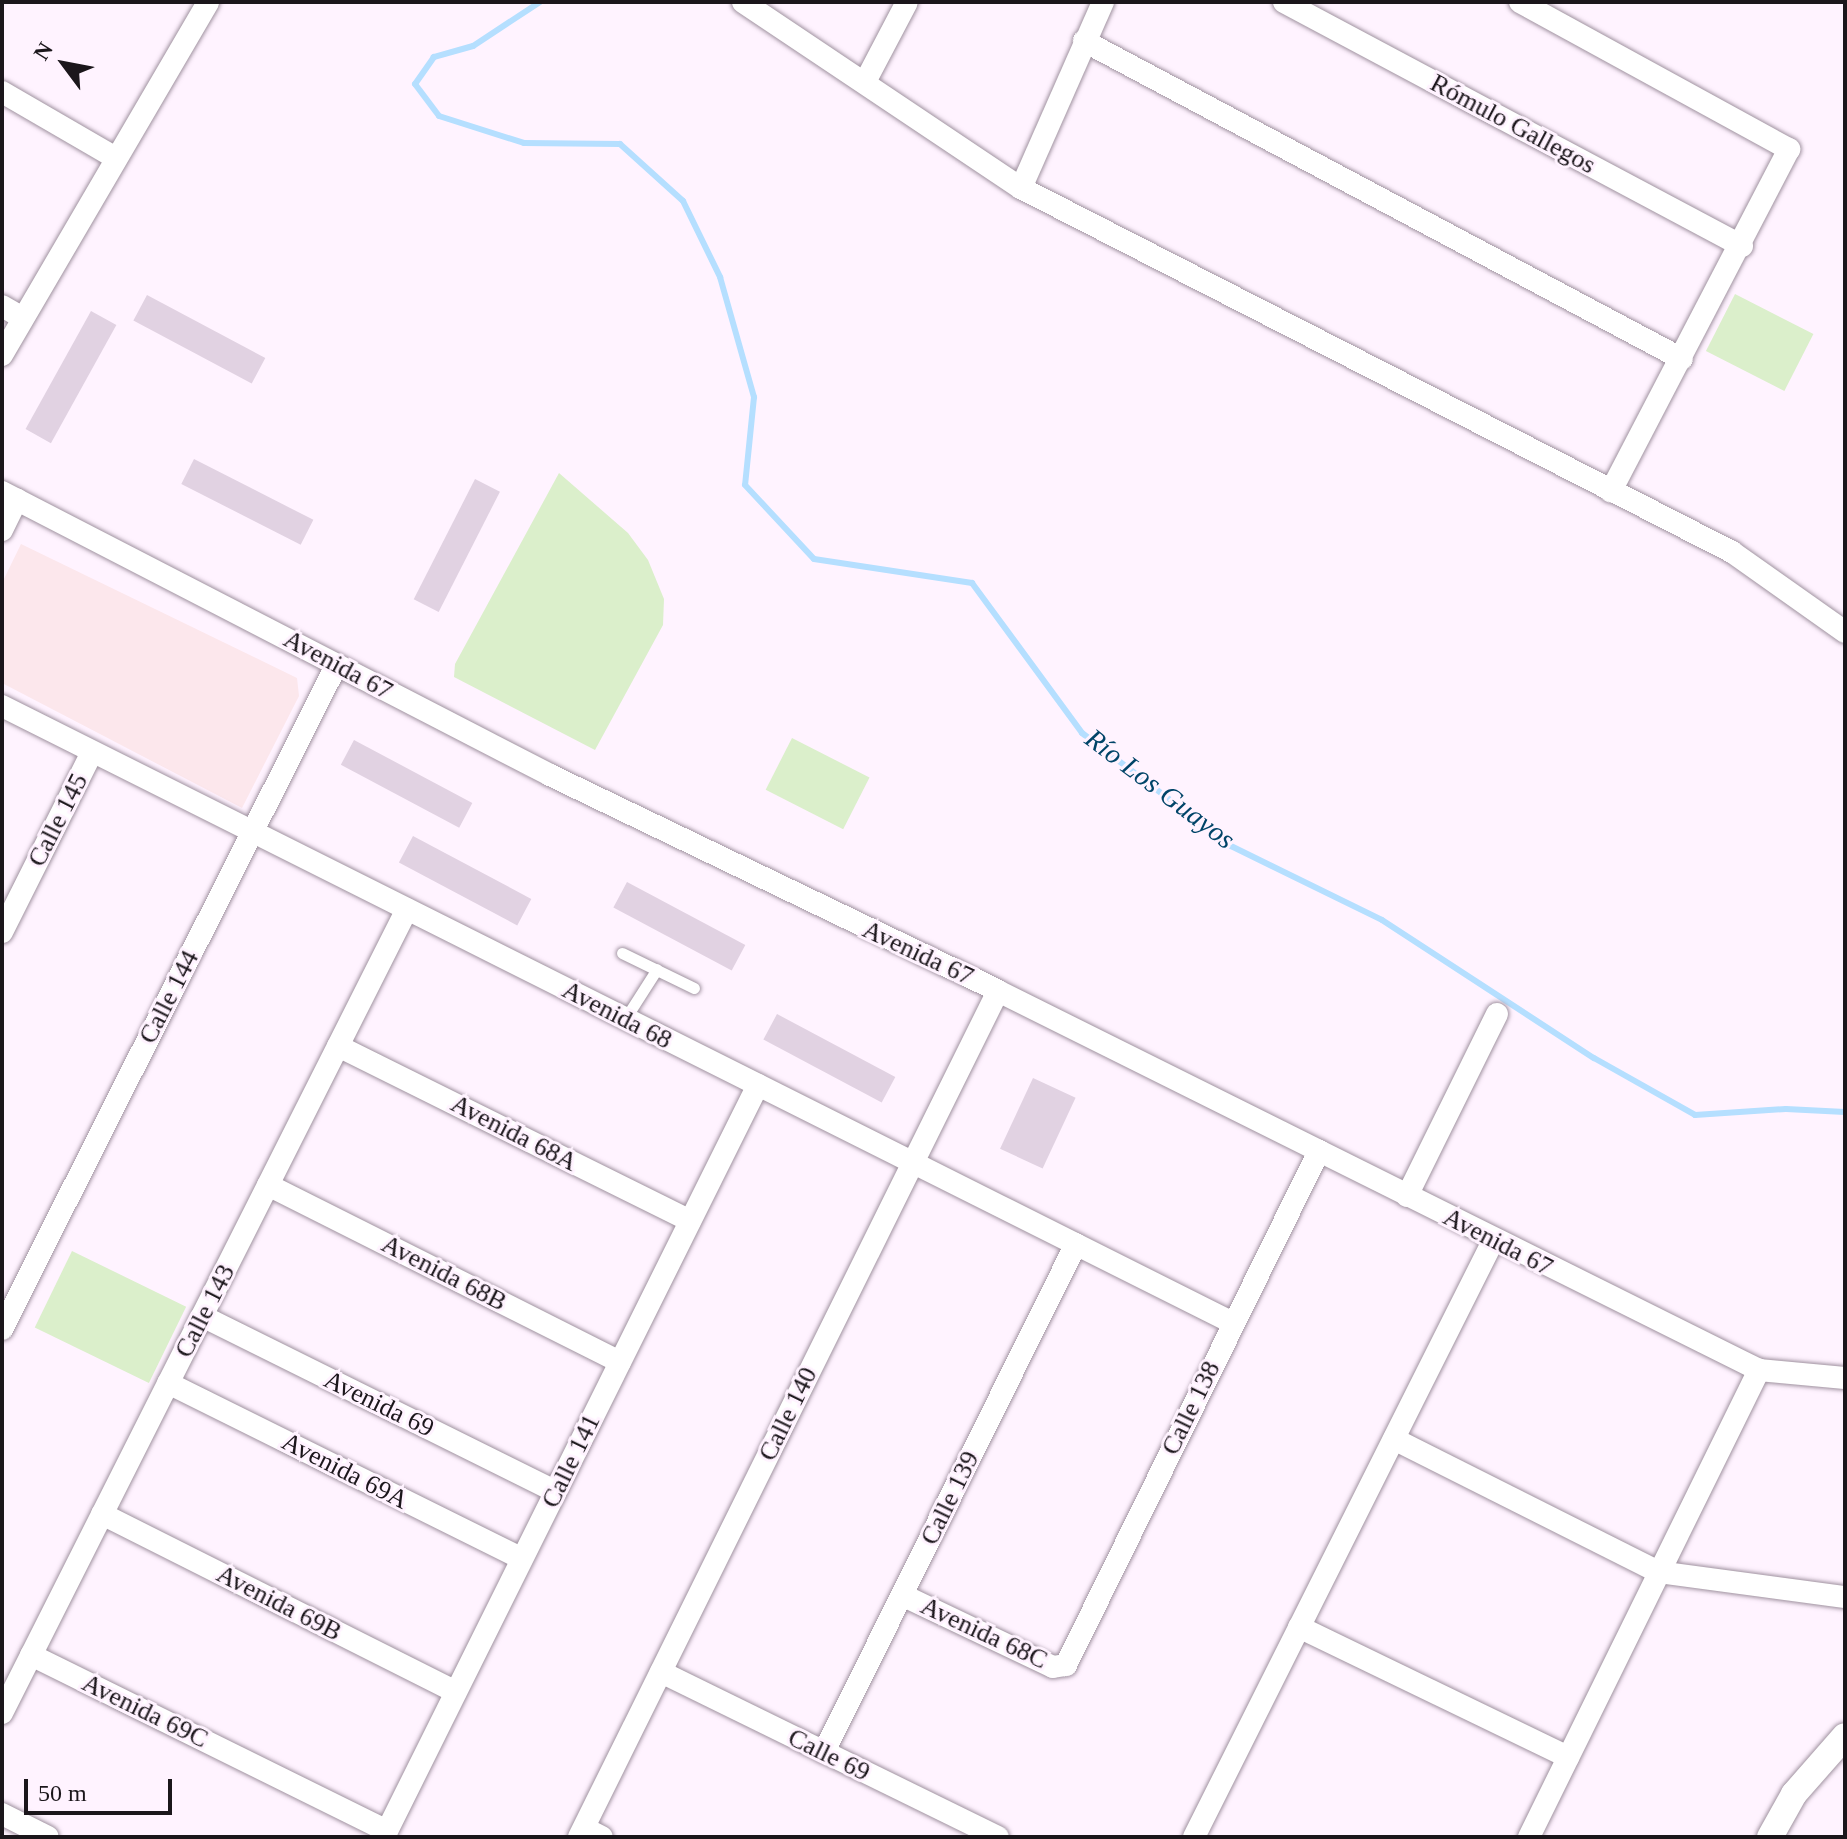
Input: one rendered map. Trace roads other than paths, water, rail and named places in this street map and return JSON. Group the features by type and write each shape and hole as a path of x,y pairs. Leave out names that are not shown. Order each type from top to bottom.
{"street":[{"path":"2,355 208,2"},
{"path":"743,2 1021,188 1732,552 1845,632"},
{"path":"865,82 907,2"},
{"path":"1021,188 1103,2"},
{"name":"Rómulo Gallegos","path":"1284,2 1742,246"},
{"path":"1520,2 1788,145 1788,153 1742,246 1611,491"},
{"path":"1084,41 1682,359"},
{"path":"2,92 116,158"},
{"path":"2,306 23,318"},
{"path":"2,530 10,496"},
{"name":"Avenida 67","path":"10,496 336,666 1759,1370 1845,1378"},
{"name":"Calle 144","path":"2,1329 336,666"},
{"name":"Avenida 68","path":"2,706 1233,1323"},
{"name":"Calle 145","path":"2,932 92,752"},
{"name":"Calle 143","path":"2,1713 407,909"},
{"name":"Calle 140","path":"588,1834 661,1672 998,991"},
{"path":"1407,1196 1497,1014"},
{"name":"Avenida 68A","path":"338,1046 690,1221"},
{"name":"Calle 141","path":"386,1834 758,1085"},
{"name":"Calle 138","path":"1066,1665 1319,1151"},
{"name":"Avenida 68B","path":"268,1185 620,1362"},
{"path":"1194,1836 1493,1241"},
{"name":"Calle 139","path":"824,1752 1076,1244"},
{"name":"Avenida 69","path":"202,1316 556,1492"},
{"path":"1529,1837 1759,1370"},
{"name":"Avenida 69A","path":"168,1383 522,1559"},
{"path":"1394,1439 1659,1572 1845,1597"},
{"name":"Avenida 69B","path":"102,1514 456,1692"},
{"name":"Avenida 68C","path":"902,1595 1053,1667 1066,1665"},
{"path":"1299,1627 1568,1757"},
{"name":"Avenida 69C","path":"31,1655 386,1834"},
{"name":"Calle 69","path":"661,1672 824,1752 975,1832 998,1837"},
{"path":"1770,1837 1794,1794 1845,1736"},
{"path":"2,1814 48,1837"}],"lane":[{"path":"622,953 694,988"},
{"path":"625,1019 657,969"}],"waterway":[{"name":"Río Los Guayos","path":"540,2 473,46 434,57 415,84 439,116 524,143 620,144 683,201 720,277 754,397 745,485 814,559 972,583 1082,733 1231,846 1382,920 1594,1058 1695,1115 1786,1109 1845,1112"}]}
